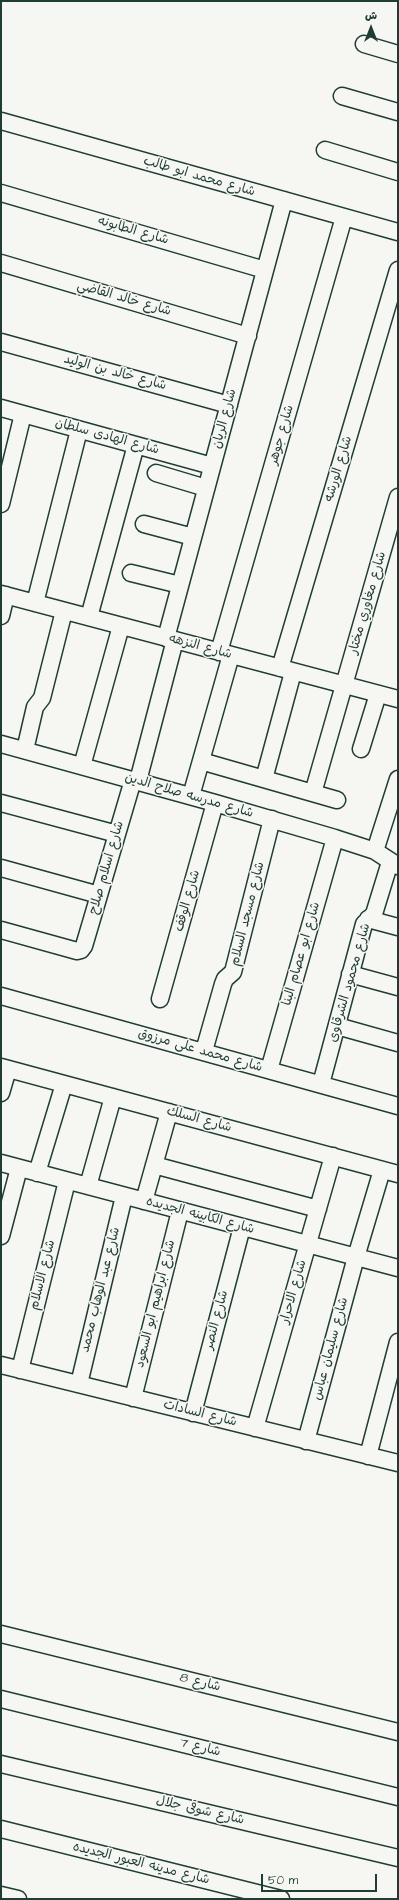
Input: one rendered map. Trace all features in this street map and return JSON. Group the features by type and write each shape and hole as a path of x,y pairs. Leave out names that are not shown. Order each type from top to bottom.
{"street":[{"path":"364,44 398,54"},
{"path":"342,96 398,112"},
{"name":"شارع محمد ابو طالب","path":"1,121 398,232"},
{"path":"325,150 398,172"},
{"name":"شارع الطابونه","path":"1,193 265,270"},
{"name":"شارع الريان","path":"170,639 180,585 284,200"},
{"name":"شارع جوهر","path":"191,796 201,761 225,653 344,218"},
{"name":"شارع خالد القاضي","path":"1,263 248,336"},
{"name":"شارع الورشه","path":"264,779 287,670 398,270"},
{"name":"شارع خالد بن الوليد","path":"1,342 229,405"},
{"name":"شارع الهادى سلطان","path":"1,408 212,466"},
{"path":"1,504 23,414"},
{"path":"35,603 79,430"},
{"path":"89,617 136,445"},
{"path":"156,474 206,488"},
{"name":"شارع مغاوري مختار","path":"313,793 398,497"},
{"path":"144,524 193,537"},
{"path":"131,573 180,585"},
{"path":"1,616 4,595"},
{"name":"شارع النزهه","path":"4,595 398,698"},
{"path":"25,750 35,707 42,698 64,611"},
{"path":"82,766 121,626"},
{"name":"شارع اسلام صلاح","path":"1,930 77,951 81,950 84,946 117,834 135,780 170,639"},
{"path":"361,749 378,694"},
{"name":"شارع مدرسه صلاح الدين","path":"1,744 135,780 335,838 375,852 394,864"},
{"path":"201,761 337,800"},
{"path":"375,852 397,783"},
{"path":"1,803 117,834"},
{"name":"شارع الوقف","path":"160,999 215,803"},
{"name":"شارع مسجد السلام","path":"204,1051 223,984 225,979 233,972 272,819"},
{"name":"شارع ابو عصام البنا","path":"269,1070 335,838"},
{"name":"شارع محمود الشرقاوى","path":"321,1084 364,924 374,914 394,864"},
{"path":"1,868 100,895"},
{"path":"368,919 398,927"},
{"path":"350,974 398,987"},
{"name":"شارع محمد على مرزوق","path":"1,996 204,1051 398,1106"},
{"path":"336,1026 398,1043"},
{"path":"1,1093 4,1068"},
{"name":"شارع السلك","path":"4,1068 398,1174"},
{"path":"37,1173 64,1084"},
{"path":"88,1186 113,1097"},
{"path":"144,1201 169,1112"},
{"name":"شارع الاحرار","path":"255,1428 333,1156"},
{"name":"شارع الكابينه الجديده","path":"1,1163 398,1268"},
{"path":"154,1165 318,1209"},
{"path":"1,1236 19,1168"},
{"name":"شارع سليمان عباس","path":"306,1441 356,1257 382,1170"},
{"name":"شارع الاسلام","path":"20,1370 67,1181"},
{"name":"شارع عبد الوهاب محمد","path":"79,1384 124,1196"},
{"name":"شارع ابراهيم ابو السعود","path":"133,1398 180,1211"},
{"name":"شارع النصر","path":"193,1413 242,1227"},
{"path":"368,1456 398,1342"},
{"name":"شارع السادات","path":"1,1365 398,1463"},
{"name":"شارع 8","path":"1,1634 398,1732"},
{"name":"شارع 7","path":"1,1699 398,1797"},
{"name":"شارع شوقى جلال","path":"1,1764 398,1858"},
{"name":"شارع مدينه العبور الجديده","path":"1,1829 282,1899"},
{"path":"1,1895 18,1899"}]}
